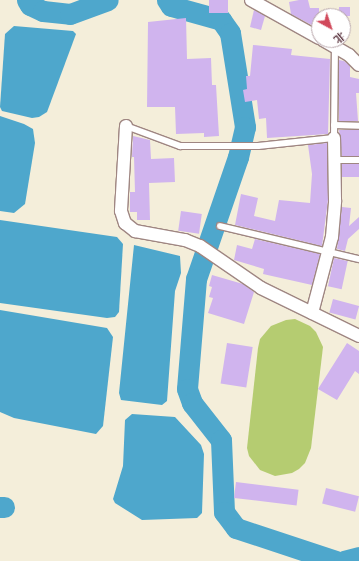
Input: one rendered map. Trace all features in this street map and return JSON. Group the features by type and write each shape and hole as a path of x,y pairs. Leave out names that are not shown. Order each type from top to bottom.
{"street":[{"path":"251,0 311,34"},
{"path":"337,48 349,55 359,65"},
{"path":"126,126 121,211 125,223 135,231 185,240 200,246 261,288 359,336"},
{"path":"312,313 328,251 335,200 334,138"}],"lane":[{"path":"126,126 180,146 258,146 334,138 335,48"},
{"path":"334,125 359,126"},
{"path":"334,160 359,160"},
{"path":"220,226 359,259"}],"green space":[{"path":"295,319 310,326 316,332 323,347 311,448 305,463 299,469 292,473 275,476 260,470 249,456 247,448 258,348 260,339 271,326 286,320"}],"water":[{"path":"14,26 73,31 76,34 47,112 39,117 32,118 2,111 0,107 5,34"},
{"path":"0,116 24,124 33,129 35,143 25,204 14,213 0,211"},
{"path":"0,220 117,237 123,244 119,312 115,317 107,318 0,303"},
{"path":"134,245 180,256 181,273 175,291 167,401 162,405 121,400 119,393"},
{"path":"0,310 107,328 113,337 103,426 96,434 14,418 0,412"},
{"path":"132,414 175,417 201,445 204,454 202,513 197,518 142,520 115,503 113,499 123,466 125,420"}],"building":[{"path":"209,0 228,0 228,13 209,13"},
{"path":"308,0 311,8 311,25 291,14 289,2"},
{"path":"339,7 350,8 339,8"},
{"path":"254,10 265,16 261,30 250,27"},
{"path":"186,18 187,59 211,58 212,85 216,85 219,136 204,137 204,133 176,134 175,107 147,107 148,22"},
{"path":"253,45 292,49 291,55 330,59 328,134 267,138 266,118 259,119 257,100 245,102 243,90 247,89 246,76 250,76"},
{"path":"339,60 344,61 350,66 350,77 359,79 359,93 356,93 358,121 339,121"},
{"path":"339,130 359,130 359,156 342,156"},
{"path":"133,136 150,140 151,159 174,158 175,182 149,183 150,220 137,220 137,212 130,212 130,192 135,192 134,157 132,157"},
{"path":"327,143 328,200 322,246 235,225 241,194 258,198 254,216 275,221 279,200 310,203 312,174 308,145"},
{"path":"342,164 359,164 359,177 342,177"},
{"path":"342,207 351,208 349,226 359,217 359,229 348,239 345,251 337,249"},
{"path":"181,211 202,214 199,234 178,231"},
{"path":"255,239 320,254 312,285 263,274 264,269 234,260 237,245 252,249"},
{"path":"334,258 348,261 342,289 328,286"},
{"path":"212,275 243,284 254,292 244,324 208,313 213,298 209,297 212,287 209,286"},
{"path":"333,299 359,306 355,320 329,313"},
{"path":"227,343 253,347 246,388 221,383"},
{"path":"347,343 359,351 359,374 355,371 337,400 318,389"},
{"path":"236,482 299,490 297,506 234,498"},
{"path":"326,488 359,496 355,512 322,504"}],"waterway":[{"path":"27,0 30,5 43,11 70,14 108,0"},
{"path":"167,0 171,6 221,20 230,33 245,127 238,157 196,279 187,389 192,403 221,440 224,512 236,528 336,561"},
{"path":"344,561 359,557"}]}
